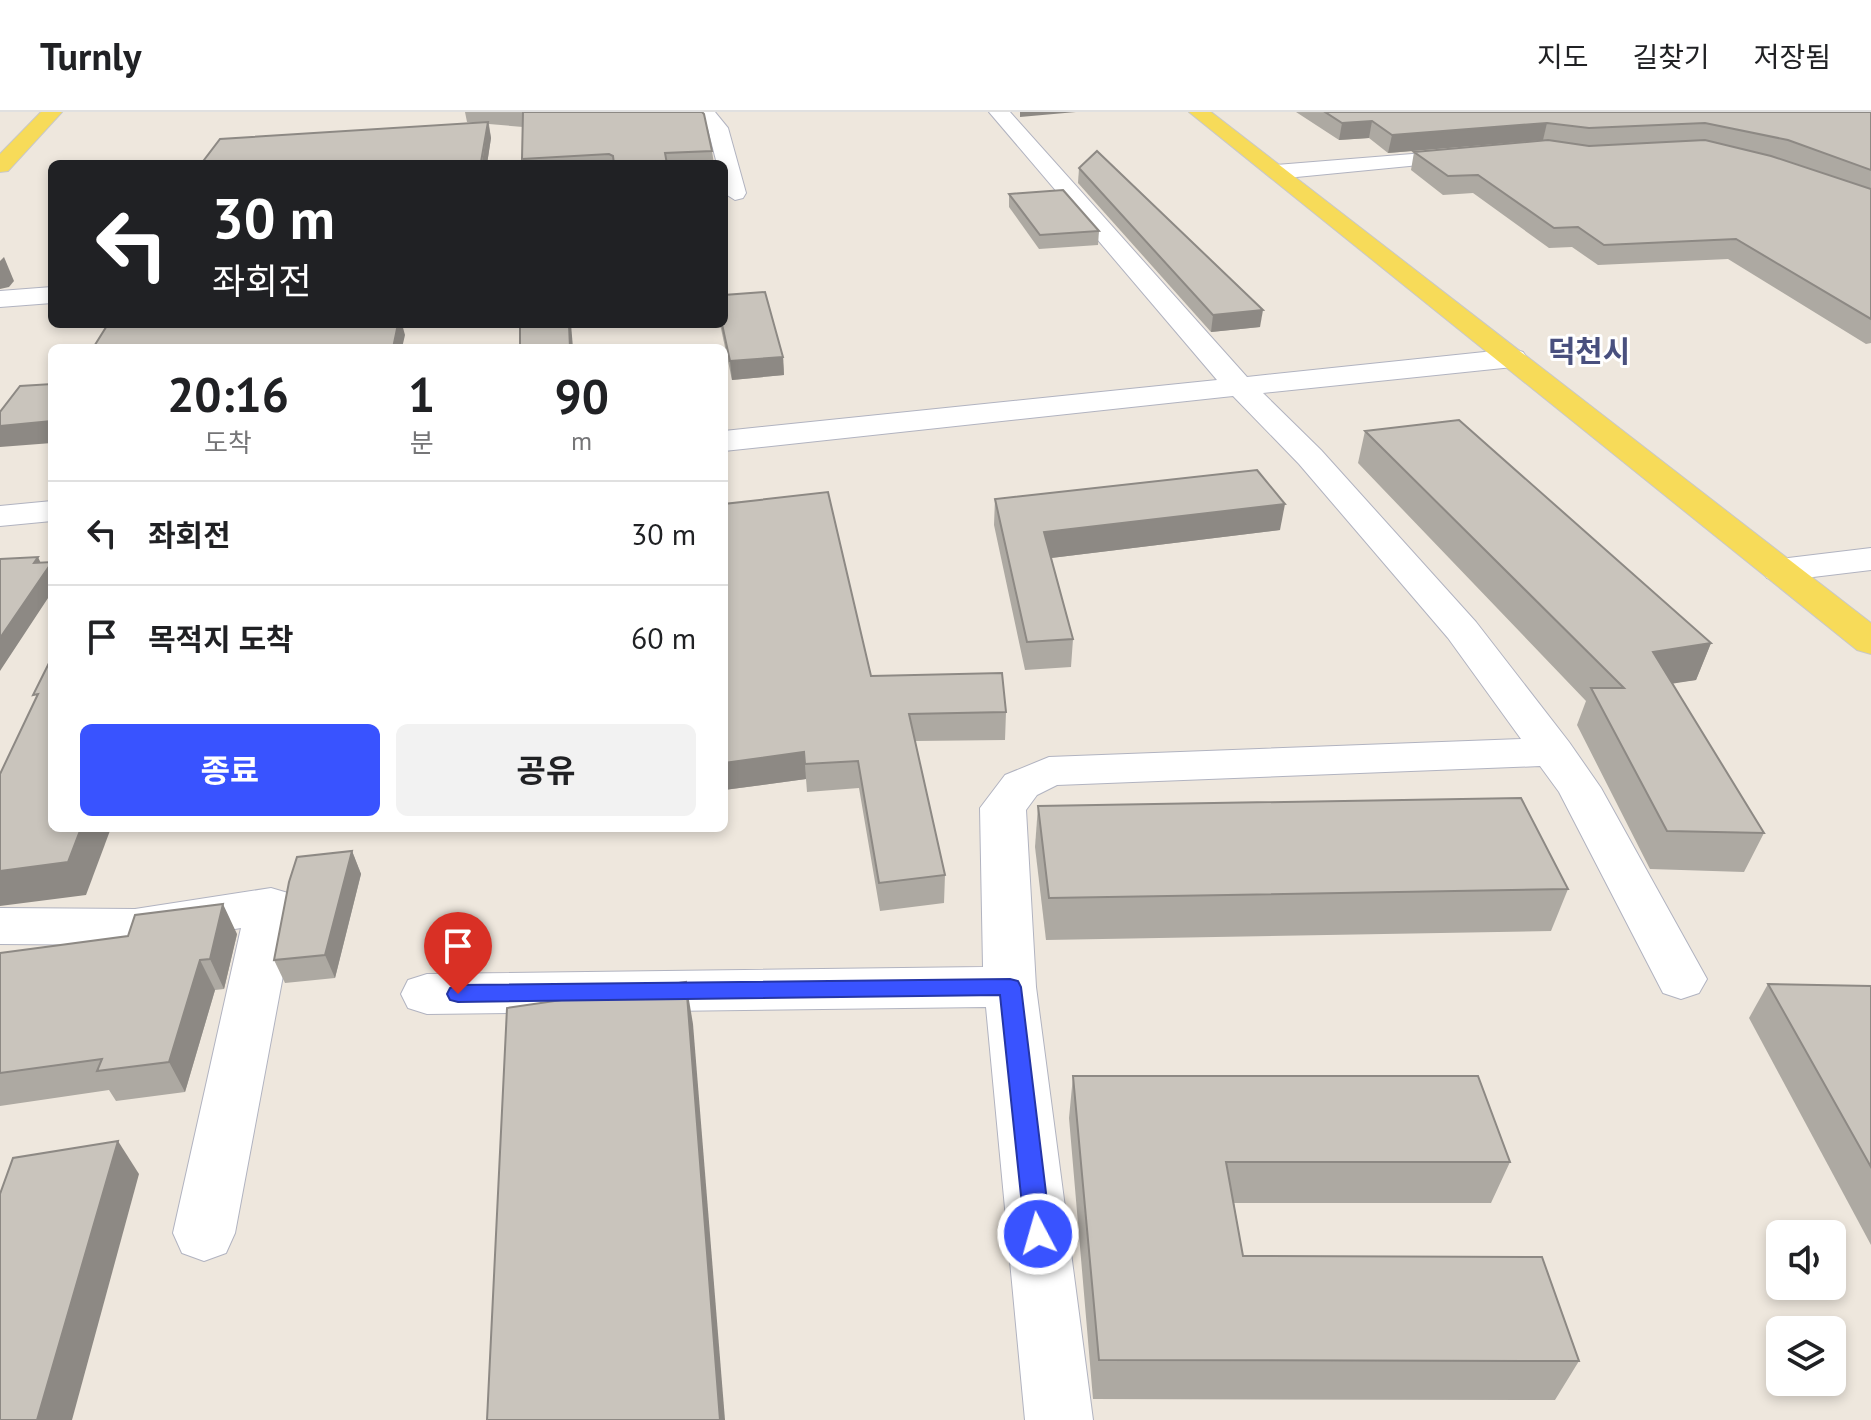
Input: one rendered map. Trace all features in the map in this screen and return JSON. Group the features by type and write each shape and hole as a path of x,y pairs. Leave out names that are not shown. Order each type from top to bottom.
{"main road":[{"path":"0,166 52,112"},
{"path":"1199,112 1871,642"}],"street":[{"path":"705,112 718,128 726,160"},
{"path":"999,112 1238,387 1310,457 1462,630 1579,788 1681,979"},
{"path":"1276,172 1502,153"},
{"path":"728,166 735,193"},
{"path":"0,299 48,295"},
{"path":"728,441 1513,358"},
{"path":"0,516 48,511"},
{"path":"1780,570 1871,559"},
{"path":"1059,1420 1010,987 1003,808 1021,785 1049,771 1554,752"},
{"path":"0,926 135,927 271,906 204,1233"},
{"path":"427,994 1010,987"}],"building":[{"path":"523,112 702,112 712,151 665,153 666,160 614,160 609,154 522,159"},
{"path":"1325,112 1871,112 1871,170 1788,140 1705,123 1589,128 1547,123 1392,135 1372,121 1342,123"},
{"path":"488,122 481,160 204,160 220,139"},
{"path":"1548,140 1589,146 1705,140 1771,156 1871,189 1871,319 1736,239 1604,245 1578,227 1554,228 1478,175 1448,176 1414,152"},
{"path":"1097,151 1263,310 1213,315 1079,168"},
{"path":"1063,190 1099,231 1040,235 1009,194"},
{"path":"765,292 783,357 730,361 723,328 728,328 728,295"},
{"path":"106,328 397,328 394,344 96,344"},
{"path":"520,328 569,328 570,344 520,344"},
{"path":"48,384 48,421 0,426 0,412 20,386"},
{"path":"1459,420 1711,643 1653,652 1764,833 1667,831 1591,688 1624,688 1365,431"},
{"path":"1257,470 1285,504 1044,532 1073,639 1027,642 995,499"},
{"path":"828,492 871,676 1002,673 1006,712 909,714 945,875 879,883 858,761 805,764 804,752 728,762 728,504"},
{"path":"38,557 34,563 48,562 48,568 0,638 0,559"},
{"path":"48,665 48,832 79,832 68,862 0,871 0,774 38,694 33,695"},
{"path":"1521,798 1568,889 1049,898 1038,806"},
{"path":"352,851 325,955 274,960 297,857"},
{"path":"223,904 210,959 200,960 169,1062 97,1071 102,1059 0,1073 0,953 128,936 135,915"},
{"path":"686,982 720,1420 487,1420 507,1008"},
{"path":"1768,984 1871,986 1871,1167"},
{"path":"1073,1076 1478,1076 1510,1162 1226,1162 1243,1256 1542,1257 1579,1361 1099,1360"},
{"path":"118,1141 37,1420 0,1420 0,1194 13,1158"}],"district":[{"name":"덕천시","path":"1589,352"}],"route":[{"path":"458,994 1010,987 1038,1234"}]}
